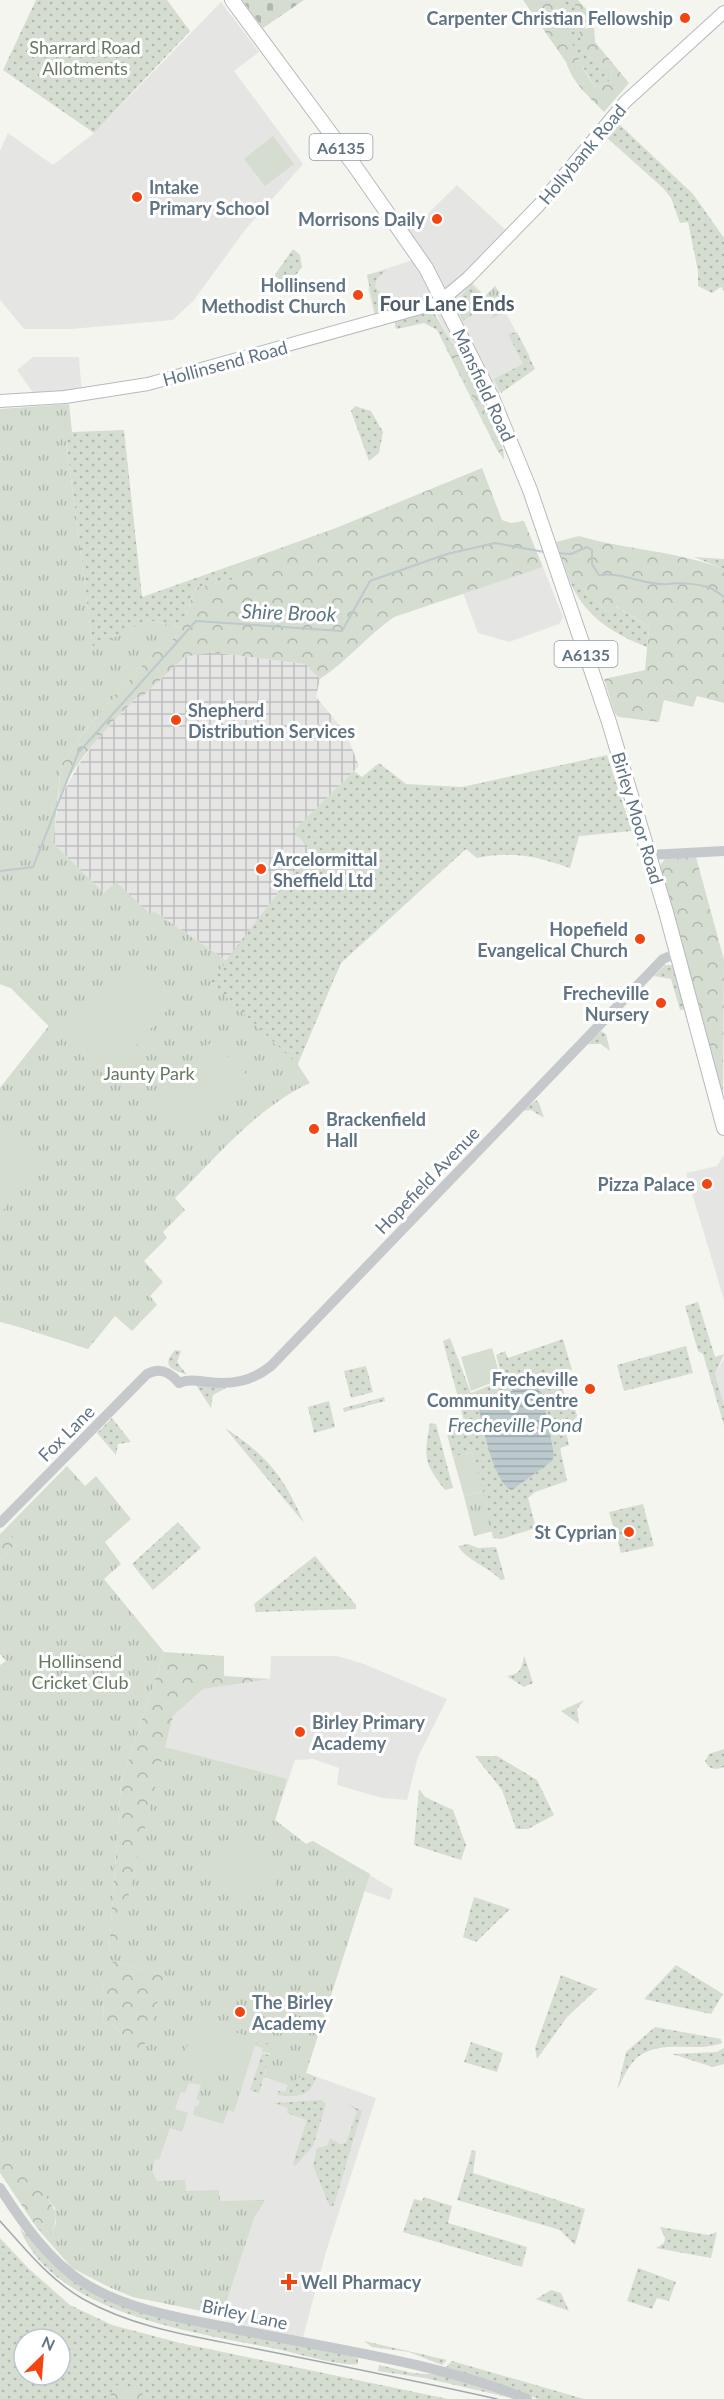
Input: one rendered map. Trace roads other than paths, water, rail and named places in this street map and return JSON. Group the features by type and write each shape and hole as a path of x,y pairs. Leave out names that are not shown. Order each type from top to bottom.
{"main road":[{"name":"Mansfield Road","path":"232,0 354,165 426,268 444,299 493,400 537,512"},
{"name":"Hollybank Road","path":"444,299 468,278 539,205 625,102 724,12"},
{"name":"Hollinsend Road","path":"0,401 65,397 148,384 388,318 444,299"},
{"name":"Birley Moor Road","path":"537,512 609,722 677,953 724,1128"}],"street":[{"path":"649,855 724,851"},
{"name":"Hopefield Avenue","path":"157,1370 167,1372 179,1383 189,1380 236,1383 256,1377 272,1366 663,959 677,953"},
{"name":"Fox Lane","path":"0,1523 139,1382 157,1370"},
{"name":"Birley Lane","path":"0,2188 29,2228 67,2270 93,2288 127,2302 173,2316 438,2369 486,2383 527,2399"}],"water":[{"name":"Frecheville Pond","path":"533,1385 542,1393 554,1455 552,1461 512,1490 506,1486 494,1466 478,1405 524,1386"}],"waterway":[{"name":"Shire Brook","path":"0,871 33,867 78,753 196,621 342,631 370,581 447,554 495,543 544,552"},
{"name":"Shire Brook","path":"556,553 571,554 587,547 592,550 592,564 599,575 617,575 659,584 699,585 710,588 724,597"}],"tram line":[{"path":"0,2221 38,2263 60,2283 83,2299 124,2318 190,2336 497,2399"}],"place":[{"name":"Carpenter Christian Fellowship","path":"685,18"},
{"name":"Intake Primary School","path":"137,197"},
{"name":"Morrisons Daily","path":"437,219"},
{"name":"Hollinsend Methodist Church","path":"358,295"},
{"name":"Shepherd Distribution Services","path":"176,720"},
{"name":"Arcelormittal Sheffield Ltd","path":"261,869"},
{"name":"Hopefield Evangelical Church","path":"640,939"},
{"name":"Frecheville Nursery","path":"661,1003"},
{"name":"Brackenfield Hall","path":"314,1129"},
{"name":"Pizza Palace","path":"707,1184"},
{"name":"Frecheville Community Centre","path":"590,1389"},
{"name":"St Cyprian","path":"629,1532"},
{"name":"Birley Primary Academy","path":"300,1732"},
{"name":"The Birley Academy","path":"240,2012"},
{"name":"Well Pharmacy","path":"289,2282"}],"district":[{"name":"Four Lane Ends","path":"447,303"}],"park label":[{"name":"Sharrard Road Allotments","path":"85,57"},
{"name":"Jaunty Park","path":"149,1073"},
{"name":"Hollinsend Cricket Club","path":"80,1671"}]}
